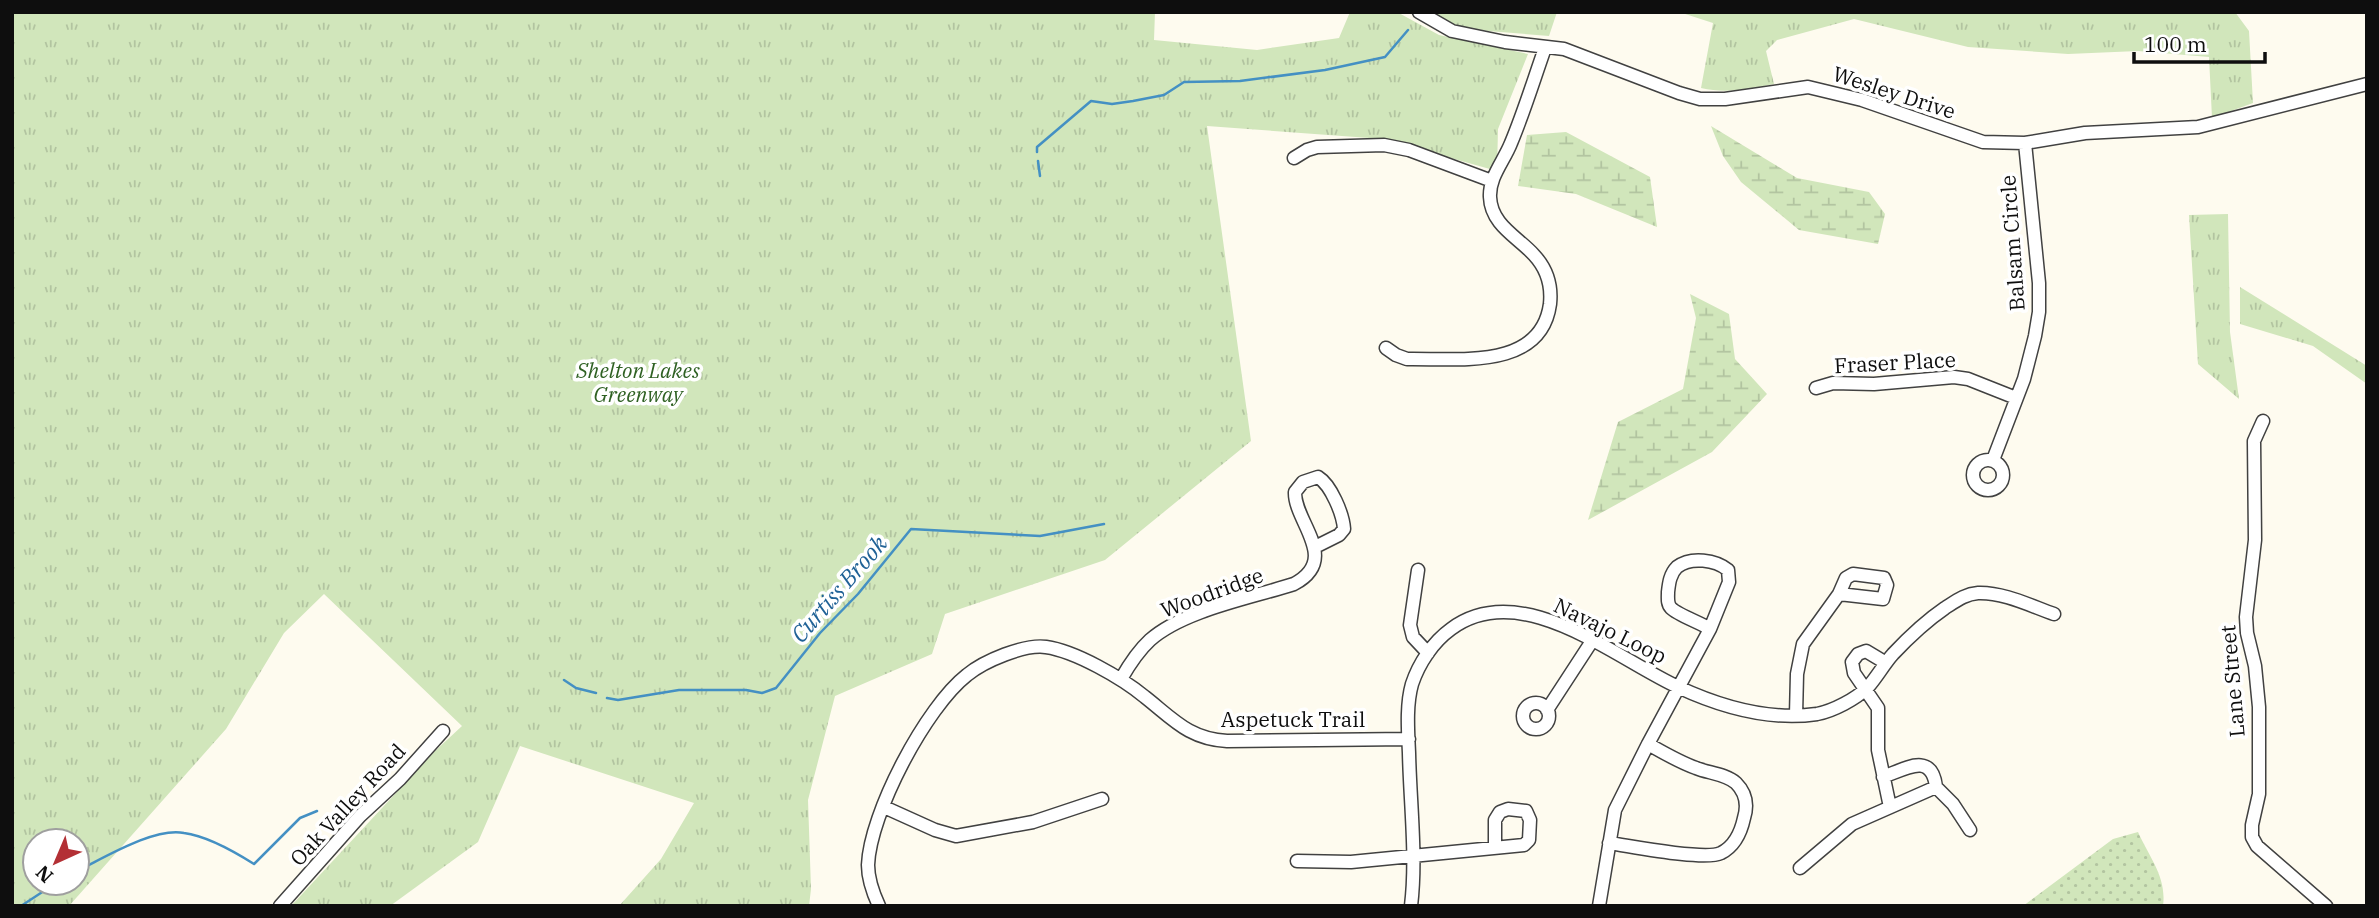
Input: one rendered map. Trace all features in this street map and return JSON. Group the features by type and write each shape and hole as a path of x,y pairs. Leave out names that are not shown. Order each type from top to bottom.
{"street":[{"name":"Wesley Drive","path":"1419,12 1452,30 1545,48 1564,49 1700,99 1726,99 1808,86 1862,100 1983,142 2025,143 2085,133 2198,127 2367,84"},
{"path":"1386,348 1407,359 1500,357 1515,352 1529,342 1548,316 1550,283 1534,255 1497,220 1490,196 1492,181 1511,144 1545,48"},
{"name":"Balsam Circle","path":"1993,460 2030,358 2039,312 2039,283 2025,143"},
{"path":"1294,158 1317,147 1384,145 1409,150 1492,181"},
{"name":"Fraser Place","path":"1816,388 1833,383 1874,384 1954,377 1968,379 2016,398"},
{"name":"Lane Street","path":"2263,421 2254,441 2255,540 2246,617 2259,706 2259,794 2252,836 2258,846 2326,906"},
{"path":"1318,477 1326,485 1343,521 1344,530 1315,547 1294,497 1299,484 1318,477"},
{"name":"Woodridge","path":"1121,679 1140,650 1160,632 1214,608 1298,582 1308,572 1315,547"},
{"path":"1599,906 1615,810 1710,629 1729,582 1728,570 1721,564 1709,561 1684,563 1676,568 1670,578 1667,600 1671,608 1710,629"},
{"path":"1418,570 1410,625 1413,637 1428,653"},
{"name":"Navajo Loop","path":"1411,906 1410,691 1428,653 1441,637 1463,621 1483,614 1523,612 1548,620 1678,687 1726,706 1762,714 1797,715 1819,714 1866,690 1886,663 1928,620 1962,597 1987,593 2054,614"},
{"path":"1797,715 1797,674 1803,644 1839,594"},
{"path":"1547,710 1592,641"},
{"name":"Aspetuck Trail","path":"879,906 869,881 872,837 920,732 951,690 973,670 1024,649 1043,647 1059,651 1121,679 1186,730 1204,739 1409,739"},
{"path":"1886,663 1866,651 1858,654 1852,662 1854,673 1878,708 1878,750 1890,807"},
{"name":"Oak Valley Road","path":"280,906 360,816 400,779 443,731"},
{"path":"1609,843 1665,851 1716,854 1728,848 1738,836 1746,805 1745,797 1737,784 1728,778 1680,762 1648,744"},
{"path":"1883,777 1920,764 1927,766 1935,776 1936,788 1953,804 1970,830"},
{"path":"1800,868 1852,824 1936,788"},
{"path":"884,807 935,831 956,836 1033,822 1102,799"},
{"path":"1297,861 1351,862 1495,847"}],"green space":[{"name":"Shelton Lakes Greenway","path":"12,12 1155,12 1154,40 1257,50 1339,38 1350,12 1397,12 1439,35 1528,54 1498,129 1497,171 1383,139 1207,126 1251,441 1105,560 945,614 932,654 835,696 808,800 811,889 809,906 619,906 661,859 694,803 520,746 478,842 390,906 291,906 434,752 462,726 324,594 284,633 226,729 91,881 91,827 21,827 21,897 77,897 69,906 12,906"},
{"path":"1433,12 1557,12 1549,36 1454,25"},
{"path":"1679,12 2235,12 2249,31 2253,103 2212,118 2209,57 2138,51 2068,54 1968,47 1854,19 1777,40 1766,51 1774,84 1738,90 1710,90 1701,88 1713,23"},
{"path":"1711,126 1797,178 1869,192 1885,214 1878,244 1799,230 1741,182 1723,156"},
{"path":"1566,132 1650,177 1657,227 1576,194 1518,186 1527,135"},
{"path":"2228,214 2230,332 2239,399 2198,364 2189,215"},
{"path":"2240,287 2367,366 2367,384 2313,346 2240,324"},
{"path":"1690,294 1729,314 1735,359 1767,394 1712,452 1588,520 1618,422 1683,389 1696,318"},
{"path":"2138,832 2160,876 2163,906 2023,906 2113,839"}],"waterway":[{"path":"1037,152 1037,147 1091,101 1112,104 1133,101 1164,95 1184,82 1240,81 1325,70 1385,57 1408,30"},
{"path":"1038,161 1040,176"},
{"name":"Curtiss Brook","path":"607,698 618,700 679,690 746,690 762,693 776,688 911,529 1040,536 1104,524"},
{"name":"Curtiss Brook","path":"564,680 576,688 596,693"},
{"name":"Curtiss Brook","path":"91,864 144,839 172,832 211,841 254,864 300,818 317,811"},
{"name":"Curtiss Brook","path":"21,906 35,897"}]}
